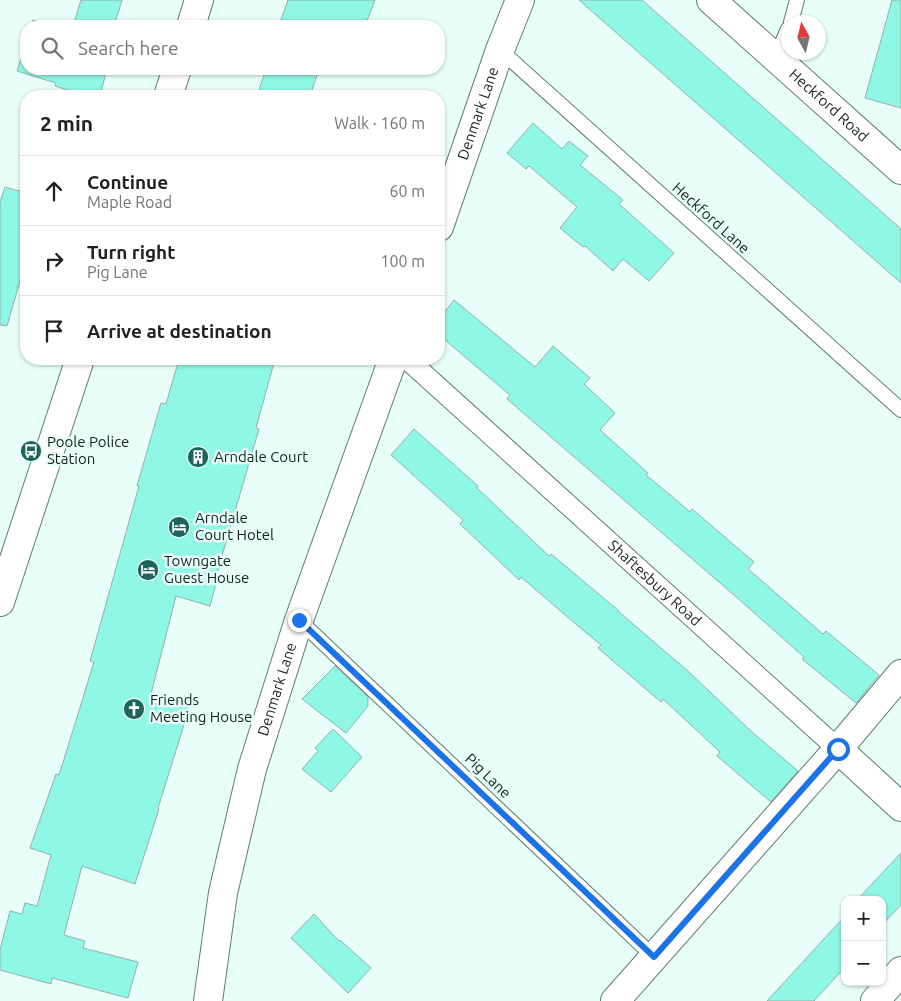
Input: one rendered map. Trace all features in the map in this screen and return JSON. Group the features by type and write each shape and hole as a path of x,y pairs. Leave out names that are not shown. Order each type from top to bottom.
{"street":[{"path":"193,20 200,0"},
{"name":"Denmark Lane","path":"445,210 500,50 520,0"},
{"name":"Heckford Road","path":"711,0 901,170"},
{"path":"170,90 175,75"},
{"path":"0,602 78,365"},
{"name":"Denmark Lane","path":"208,1001 223,893 252,769 299,620 391,365"},
{"name":"Shaftesbury Road","path":"414,365 901,808"},
{"path":"615,1001 838,749 901,674"},
{"path":"875,1001 901,971"}],"lane":[{"path":"793,15 797,0"},
{"path":"775,59 781,45"},
{"name":"Heckford Lane","path":"500,50 901,410"},
{"name":"Pig Lane","path":"299,620 654,957"}],"building":[{"path":"81,0 122,0 116,20 75,20"},
{"path":"288,0 375,0 367,20 281,20"},
{"path":"579,0 642,0 901,229 901,283"},
{"path":"892,0 901,0 901,108 865,98"},
{"path":"20,61 20,72 17,71"},
{"path":"30,75 105,75 102,90 68,90 55,86 56,83"},
{"path":"264,75 317,75 312,90 259,90"},
{"path":"533,123 562,149 569,141 588,156 580,165 623,200 619,204 674,253 649,281 623,259 613,271 585,246 583,247 560,228 577,207 529,166 526,169 507,153"},
{"path":"5,187 20,191 20,281 7,326 0,325 0,202"},
{"path":"454,300 535,367 553,346 590,378 584,384 615,413 600,430 648,473 646,475 690,512 692,509 754,562 748,569 823,634 826,631 879,675 856,703 802,659 804,657 734,595 507,399 510,395 445,340 445,311"},
{"path":"177,365 273,365 256,428 259,429 215,580 217,580 210,606 176,596 151,694 188,705 183,728 135,884 82,866 64,935 85,941 83,948 138,962 128,998 52,978 51,984 0,970 0,950 10,911 22,914 25,903 37,906 51,855 30,848 56,774 59,775 94,662 90,661 139,486 137,486 161,403 166,404"},
{"path":"414,429 478,486 477,488 549,556 551,554 619,611 689,672 752,732 798,771 771,802 717,756 720,752 663,699 661,702 598,648 601,645 521,577 519,580 460,524 463,520 391,455"},
{"path":"335,666 368,697 368,706 346,733 302,699"},
{"path":"333,729 362,757 331,792 302,769 318,751 315,748"},
{"path":"901,853 901,905 886,921 886,896 861,896"},
{"path":"314,914 339,941 371,968 348,993 291,938"},
{"path":"841,920 841,971 814,1001 767,1001"}],"place":[{"name":"Poole Police Station","path":"31,451"},
{"name":"Arndale Court","path":"198,457"},
{"name":"Arndale Court Hotel","path":"179,527"},
{"name":"Towngate Guest House","path":"148,570"},
{"name":"Friends Meeting House","path":"134,709"}],"route":[{"path":"299,620 654,957 838,749"}]}
